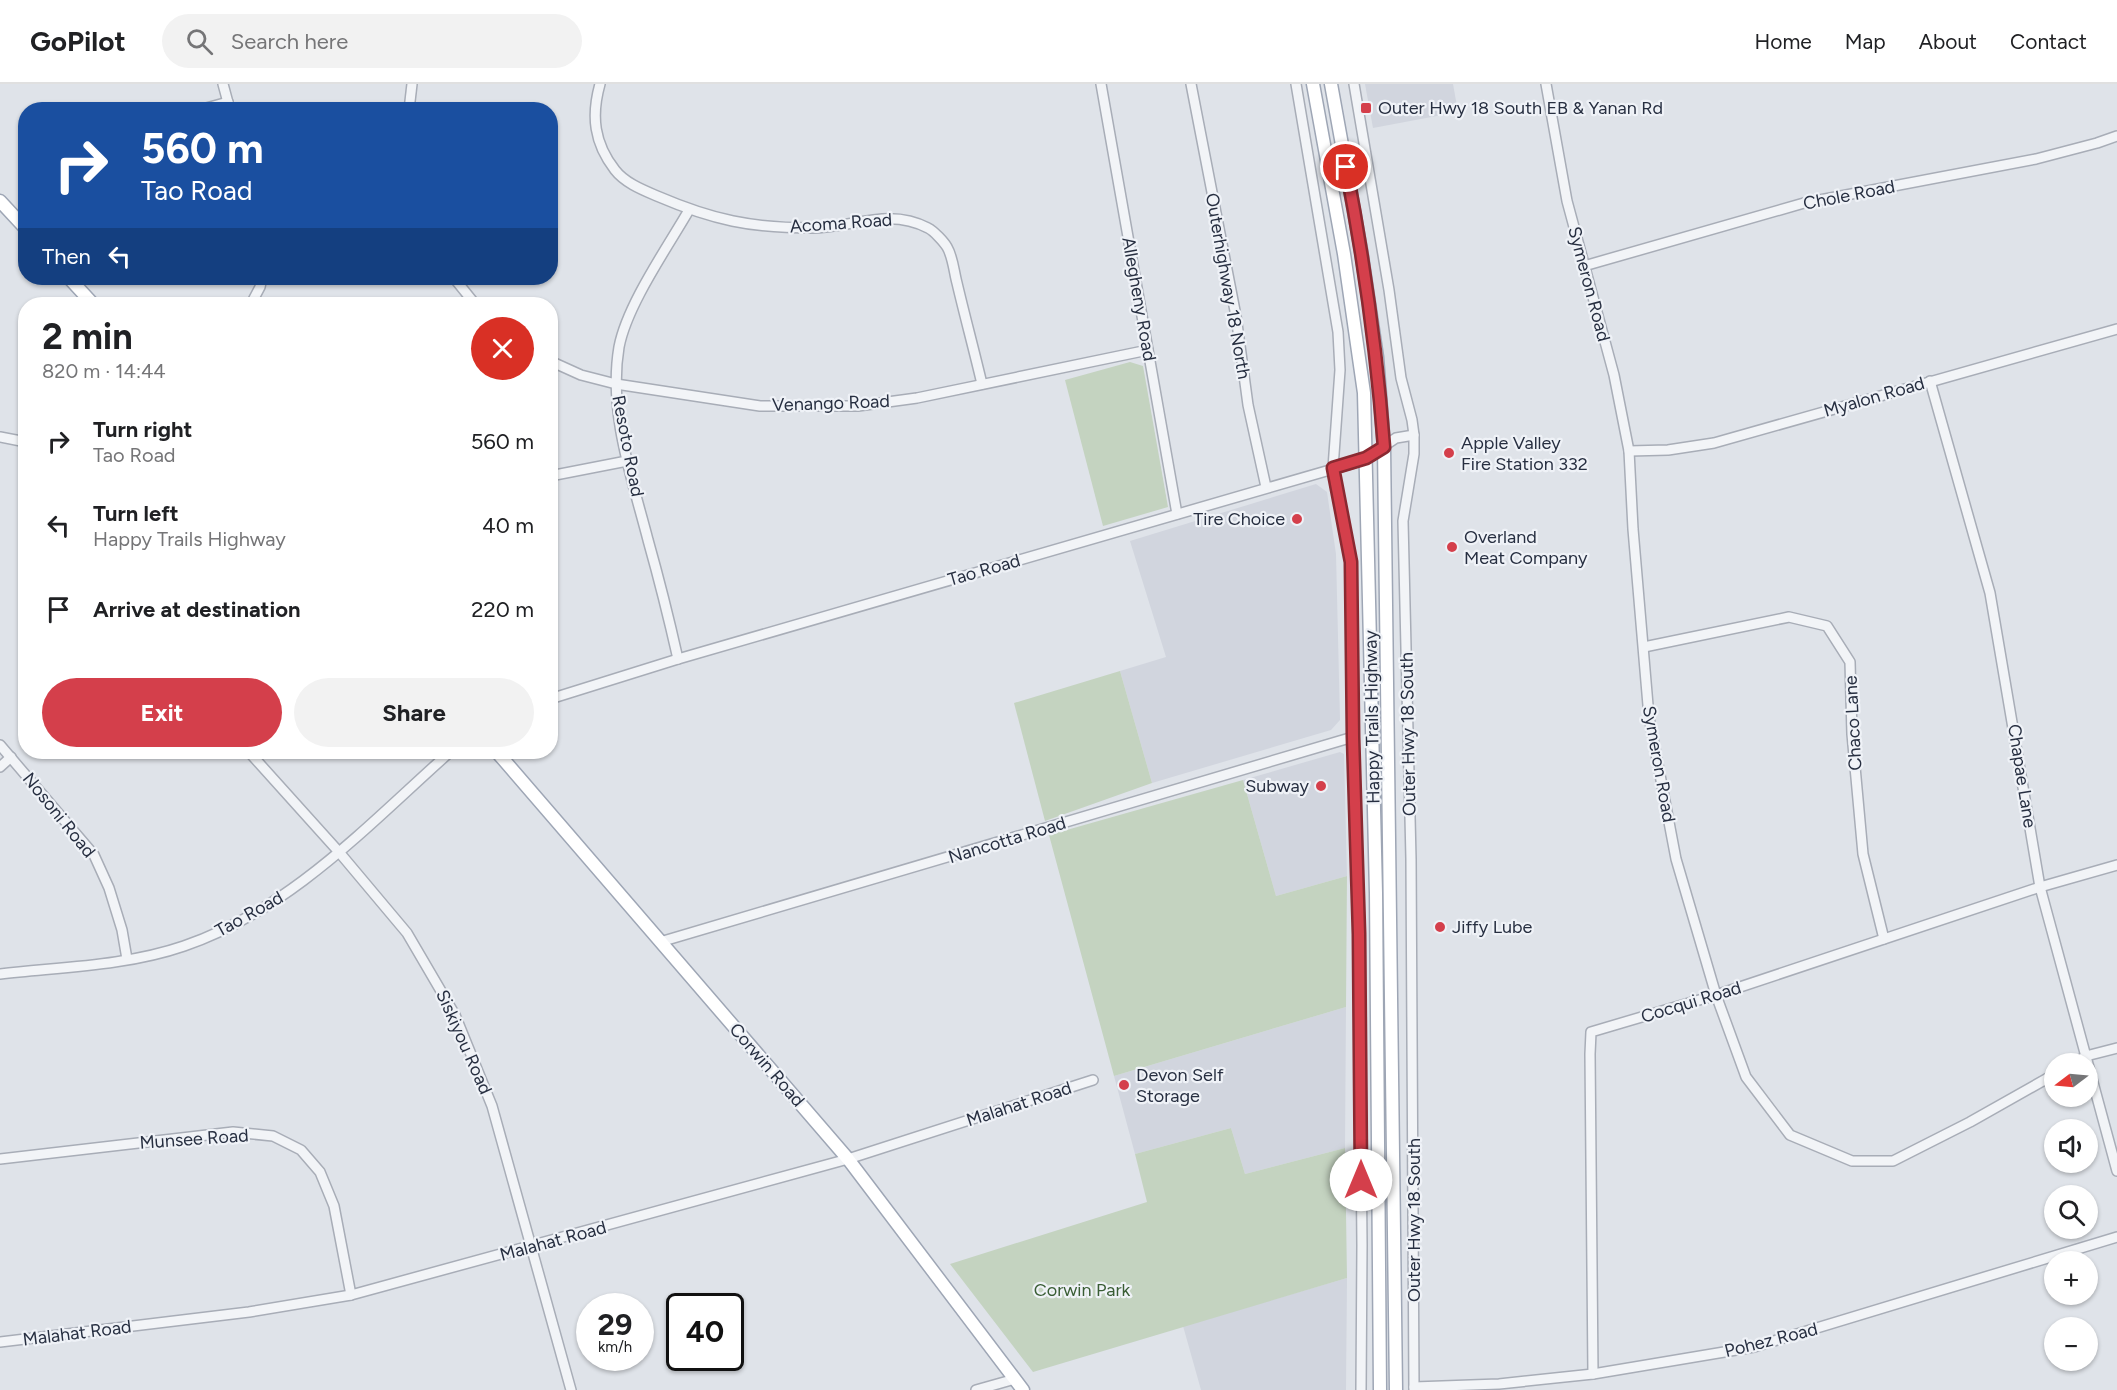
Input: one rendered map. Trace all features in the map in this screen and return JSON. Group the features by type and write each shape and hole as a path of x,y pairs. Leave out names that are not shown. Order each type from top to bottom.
{"main road":[{"name":"Happy Trails Highway","path":"1313,84 1344,254 1364,393 1376,893 1380,1390"},
{"name":"Happy Trails Highway","path":"1331,84 1361,250 1377,357 1384,447 1396,1390"},
{"path":"0,201 18,220"},
{"path":"75,285 87,297"},
{"name":"Corwin Road","path":"502,759 848,1159 1023,1390"}],"street":[{"path":"223,84 228,102"},
{"path":"410,102 412,84"},
{"name":"Acoma Road","path":"600,84 594,122 602,149 616,172 637,187 689,210 728,221 766,228 816,228 862,220 898,218 929,228 948,248 982,384"},
{"name":"Allegheny Road","path":"1101,84 1177,514"},
{"name":"Outerhighway 18 North","path":"1191,84 1236,316 1248,405 1266,488"},
{"path":"1296,84 1338,332 1340,370 1333,468 1351,562 1359,946 1361,1390"},
{"name":"Outer Hwy 18 South","path":"1354,84 1389,290 1401,378 1414,435 1414,454 1406,497 1403,547 1411,859 1414,1389"},
{"name":"Symeron Road","path":"1546,84 1567,201 1614,375 1629,451 1633,529 1649,717 1676,859 1716,994 1746,1077 1790,1135 1852,1161 1893,1161 1970,1122 2044,1080"},
{"name":"Chole Road","path":"1584,266 1804,203 2036,159 2117,136"},
{"name":"Resoto Road","path":"678,659 627,461 620,426 616,384 620,346 634,305 689,210"},
{"path":"460,285 469,297"},
{"name":"Myalon Road","path":"1629,451 1668,450 1714,443 2117,329"},
{"name":"Venango Road","path":"558,365 581,375 616,384 760,406 858,406 917,398 1148,350"},
{"name":"Chapae Lane","path":"1930,381 1990,593 2040,887 2085,1053"},
{"name":"Tao Road","path":"558,696 678,659 1366,458 1396,438 1414,435"},
{"path":"0,437 18,440"},
{"path":"558,474 627,461"},
{"name":"Chaco Lane","path":"1644,647 1789,617 1827,626 1850,662 1852,734 1863,854 1884,939"},
{"name":"Nancotta Road","path":"660,942 1353,737"},
{"name":"Nosoni Road","path":"0,745 94,855 110,888 122,930 127,959"},
{"path":"0,767 11,757"},
{"name":"Siskiyou Road","path":"255,759 339,852 407,933 455,1015 492,1106 571,1390"},
{"name":"Tao Road","path":"0,974 127,959 182,946 221,931 289,892 339,852 442,759"},
{"name":"Cocqui Road","path":"1593,1374 1591,1032 1716,994 2040,887 2117,865"},
{"path":"2098,1053 2117,1048"},
{"name":"Malahat Road","path":"0,1342 249,1312 351,1295 848,1159 1093,1080"},
{"name":"Chapae Lane","path":"2098,1101 2117,1171"},
{"name":"Munsee Road","path":"0,1159 233,1132 273,1136 301,1150 320,1172 334,1206 351,1295"},
{"name":"Pohez Road","path":"1414,1389 1499,1384 1593,1374 1754,1347 2117,1237"},
{"path":"976,1390 1014,1379"}],"shaded area":[{"path":"1365,84 1453,84 1458,112 1373,128"},
{"path":"1316,484 1327,492 1336,554 1340,720 1331,730 1152,783 1120,671 1166,657 1130,541"},
{"path":"1340,752 1344,754 1347,876 1276,896 1243,780"},
{"path":"1346,1007 1345,1148 1245,1174 1231,1128 1135,1154 1114,1076"},
{"path":"1347,1278 1346,1390 1201,1390 1183,1326"}],"green space":[{"path":"1130,362 1143,366 1168,507 1103,526 1065,380"},
{"path":"1120,671 1152,783 1045,821 1014,703"},
{"path":"1243,780 1276,896 1347,876 1346,1007 1114,1076 1049,835"},
{"name":"Corwin Park","path":"1231,1128 1245,1174 1345,1148 1347,1278 1033,1372 950,1264 1147,1202 1135,1154"}],"place":[{"name":"Outer Hwy 18 South EB & Yanan Rd","path":"1366,108"},
{"name":"Apple Valley Fire Station 332","path":"1449,453"},
{"name":"Tire Choice","path":"1297,519"},
{"name":"Overland Meat Company","path":"1452,547"},
{"name":"Subway","path":"1321,786"},
{"name":"Jiffy Lube","path":"1440,927"},
{"name":"Devon Self Storage","path":"1124,1085"}],"route":[{"path":"1346,167 1377,357 1384,447 1354,463 1333,468 1351,562 1359,934 1361,1180"}]}
